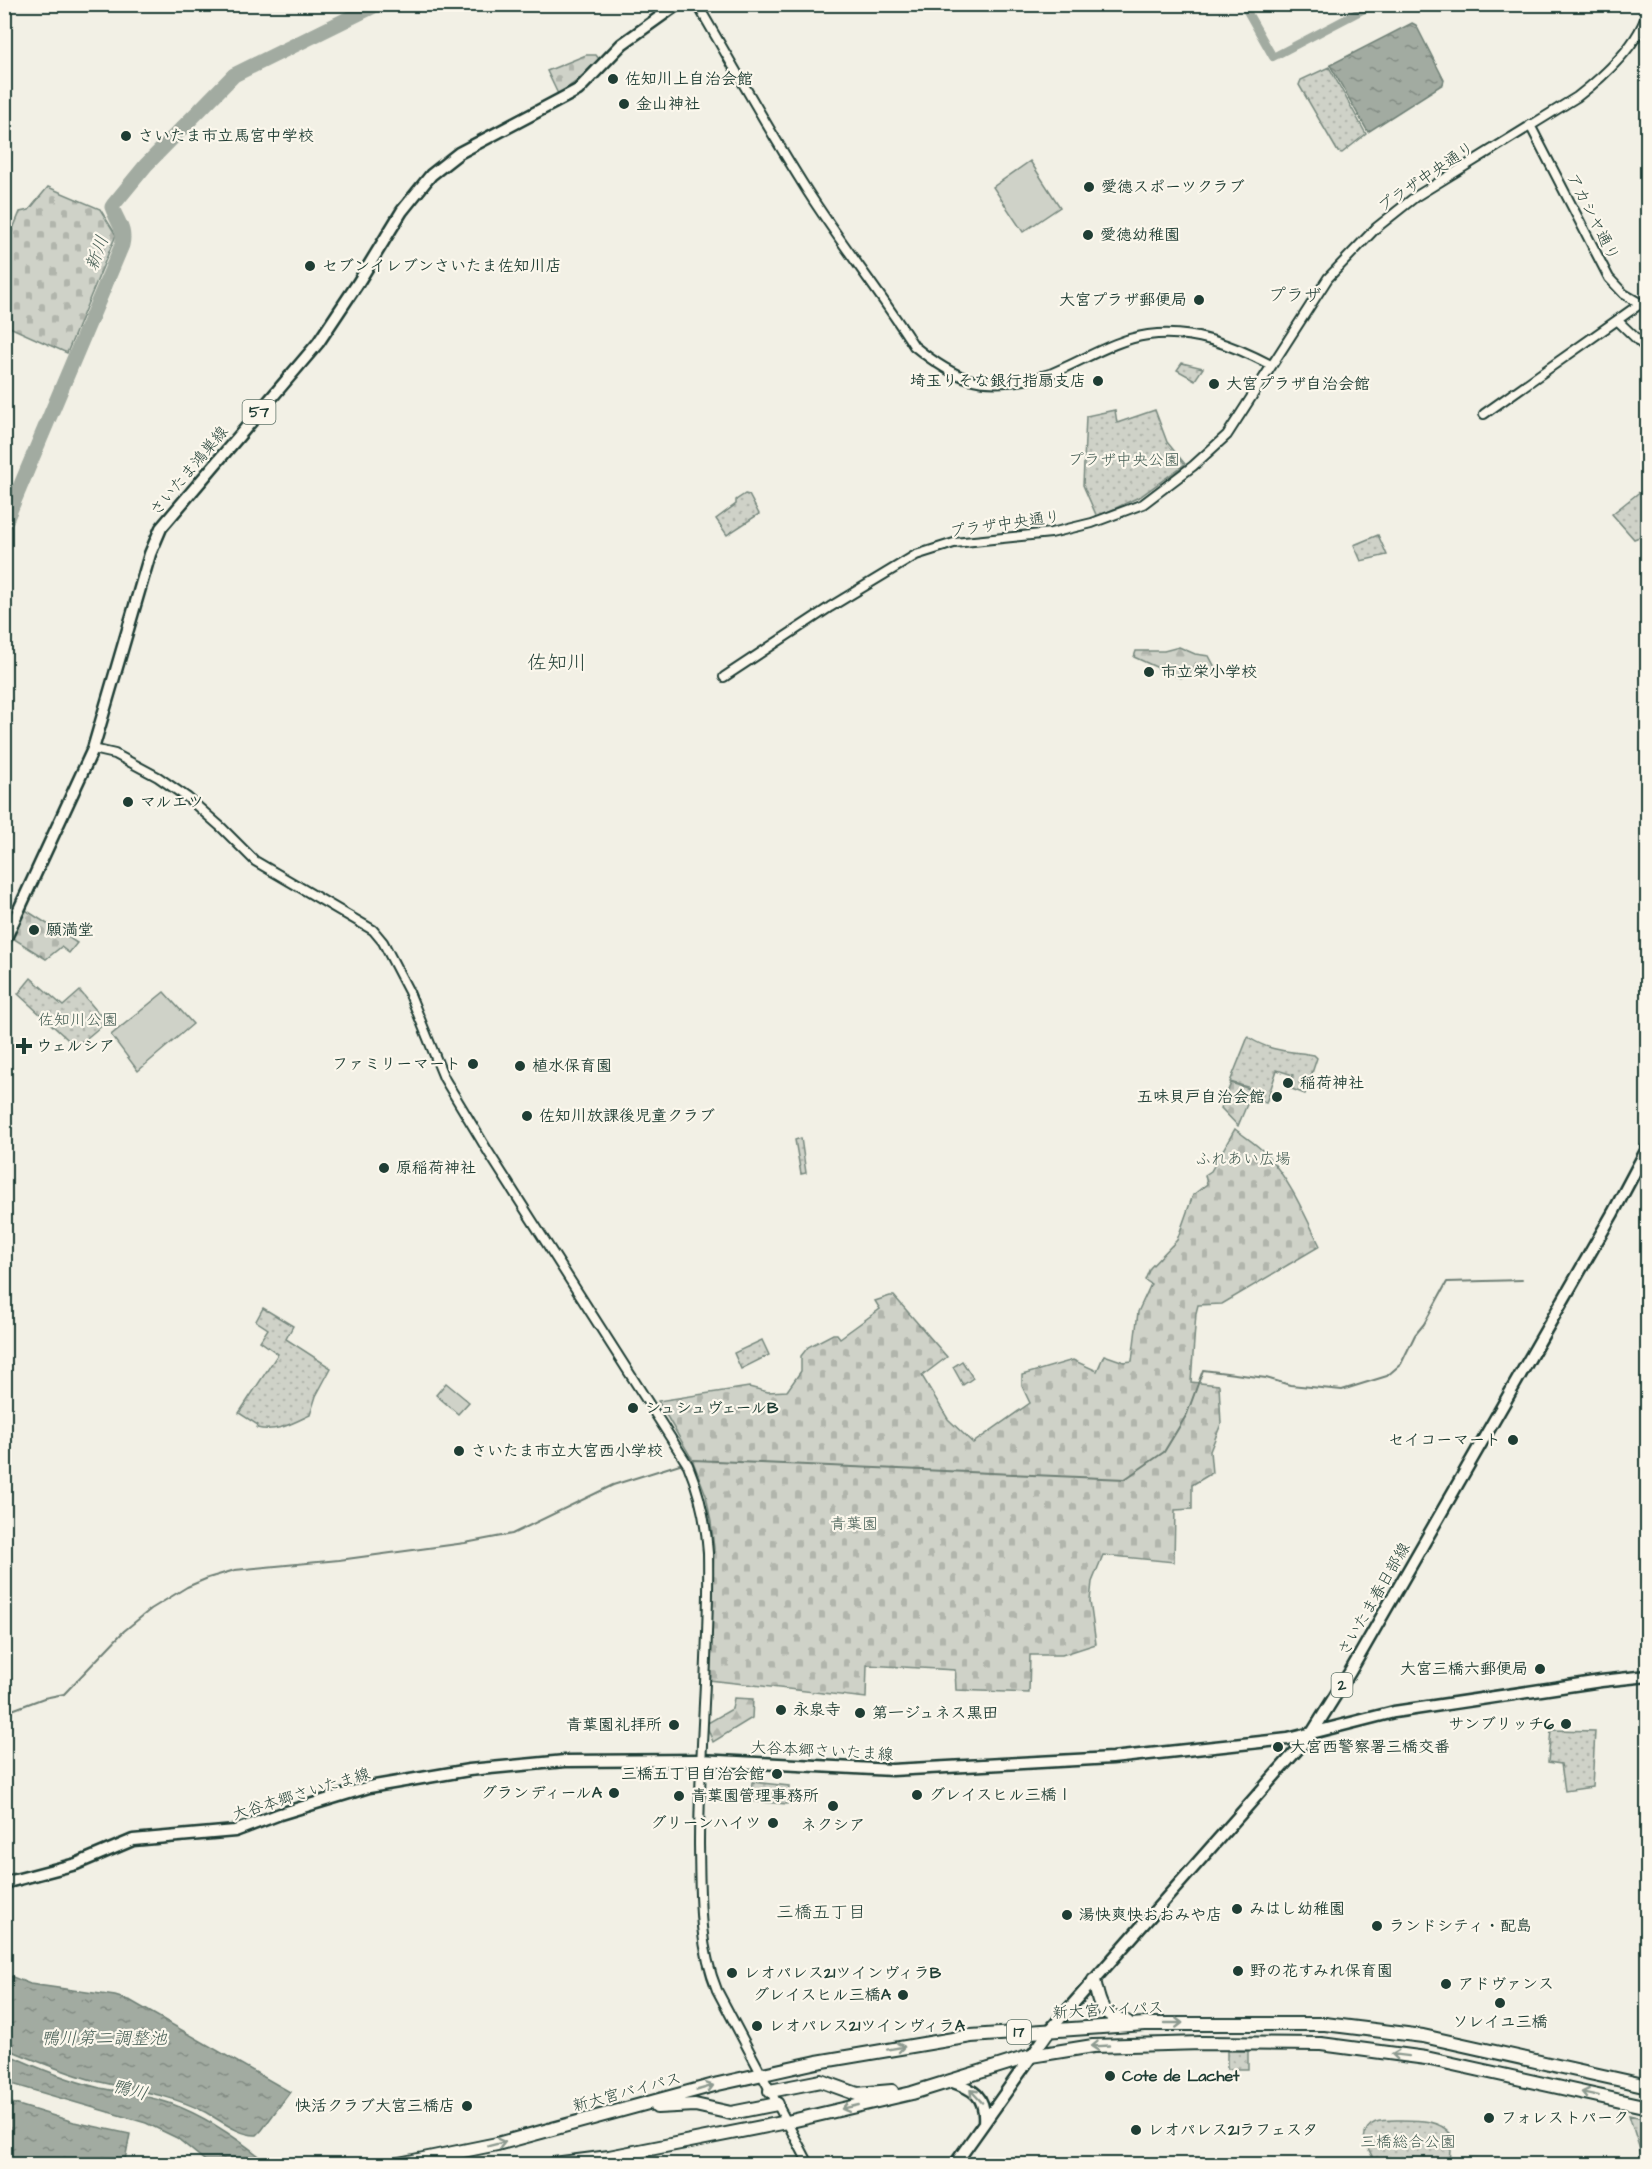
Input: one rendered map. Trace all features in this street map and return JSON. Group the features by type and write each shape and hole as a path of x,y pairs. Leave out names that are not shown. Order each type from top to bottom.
{"highway":[{"path":"1094,1980 1098,2002 1105,2012 1126,2022 1145,2024"},
{"name":"新大宮バイパス","path":"399,2164 497,2144 761,2074 934,2041 972,2036 1145,2024 1326,2024 1423,2036 1647,2086"},
{"name":"17","path":"554,2164 609,2157 787,2122 926,2088 1031,2056 1093,2046 1202,2043 1322,2044 1426,2058 1647,2107"},
{"path":"770,2091 821,2081 857,2094 926,2088"},
{"path":"634,2108 695,2105 731,2113 777,2104"}],"main road":[{"name":"さいたま鴻巣線","path":"4,942 93,749 150,554 161,528 318,343 415,194 440,166 459,153 578,90 622,44 678,4"},
{"name":"さいたま春日部線","path":"955,2164 1050,2030 1312,1733 1350,1672 1613,1213 1647,1147"},
{"name":"大谷本郷さいたま線","path":"4,1883 76,1864 133,1840 235,1831 326,1799 397,1782 469,1770 565,1761 700,1760 892,1770 1112,1758 1288,1739 1394,1712 1605,1680 1647,1676"},
{"path":"950,2081 965,2086 978,2096 985,2110 984,2123"}],"street":[{"path":"697,4 741,79 765,126 810,195 914,346 934,361 969,380 1009,383 1050,374 1100,349 1146,336 1164,334 1210,339 1233,346 1271,365"},
{"name":"プラザ中央通り","path":"724,677 830,607 916,555 954,543 1051,533 1092,523 1143,504 1193,466 1227,435 1328,278 1376,228 1415,197 1593,85 1628,49 1647,14 1647,8"},
{"name":"アカシヤ通り","path":"1530,125 1609,278 1624,294 1644,306"},
{"path":"1484,414 1586,342 1644,306"},
{"path":"1618,321 1647,350"},
{"path":"93,749 115,754 158,777 188,798 255,861 373,930 383,942 418,1009 444,1078 489,1153 676,1446 694,1481 705,1519 708,1552 700,1760 700,1915 705,1956 717,1990 808,2164"}],"green space":[{"path":"586,55 596,55 599,59 581,78 558,94 547,71"},
{"path":"1329,67 1366,134 1342,153 1338,152 1299,85 1301,80"},
{"path":"1030,161 1060,207 1023,232 993,187"},
{"path":"48,187 100,209 116,235 67,353 5,325 5,248 20,212 29,210"},
{"path":"1182,363 1203,368 1195,380 1177,370"},
{"name":"プラザ中央公園","path":"1115,410 1117,423 1155,410 1167,442 1185,464 1141,496 1097,517 1083,485 1086,416"},
{"path":"1647,486 1647,534 1634,539 1612,514"},
{"path":"745,494 749,495 759,514 727,535 716,519"},
{"path":"1378,535 1387,555 1361,561 1354,545"},
{"path":"1179,647 1195,654 1209,656 1217,671 1195,668 1180,678 1134,657 1136,651 1164,651"},
{"path":"24,909 77,943 69,953 61,947 46,959 11,937"},
{"name":"佐知川公園","path":"31,978 63,1006 80,991 106,1022 76,1047 18,994"},
{"path":"164,992 193,1024 138,1071 111,1035"},
{"path":"1248,1037 1264,1046 1314,1055 1317,1058 1305,1094 1289,1088 1293,1075 1277,1070 1266,1103 1252,1098 1254,1089 1230,1082"},
{"path":"1231,1083 1253,1090 1238,1126 1221,1108"},
{"name":"青葉園","path":"1235,1129 1262,1150 1282,1174 1320,1246 1222,1304 1198,1305 1191,1382 1219,1385 1221,1424 1210,1451 1212,1473 1192,1485 1192,1509 1175,1510 1174,1562 1103,1555 1092,1582 1090,1601 1096,1644 1062,1655 1030,1655 1029,1693 956,1690 955,1670 867,1665 866,1698 709,1680 714,1548 711,1522 706,1495 692,1459 658,1401 749,1387 768,1392 787,1391 801,1371 801,1356 808,1347 833,1334 837,1334 840,1338 880,1309 875,1301 894,1296 947,1357 922,1376 948,1419 973,1443 1030,1403 1022,1386 1022,1375 1073,1360 1097,1371 1104,1355 1124,1362 1132,1361 1138,1312 1151,1284 1145,1280 1150,1268 1177,1240 1193,1195 1207,1184 1205,1175 1211,1171"},
{"path":"801,1138 806,1173 801,1174 795,1140"},
{"path":"263,1308 293,1326 286,1339 331,1368 316,1396 310,1415 271,1429 257,1428 258,1425 239,1413 278,1354 260,1341 268,1329 256,1321"},
{"path":"762,1340 769,1355 741,1369 734,1353"},
{"path":"962,1361 973,1378 963,1385 953,1367"},
{"path":"446,1383 469,1402 458,1414 436,1395"},
{"path":"734,1698 753,1699 752,1718 713,1742 706,1724 732,1709"},
{"path":"1551,1730 1595,1731 1592,1787 1565,1791 1561,1764 1548,1762"},
{"path":"752,1782 789,1786 787,1804 750,1801"},
{"path":"1227,2051 1248,2051 1248,2069 1227,2069"},
{"path":"1629,2115 1647,2119 1647,2160 1642,2156"},
{"name":"三橋総合公園","path":"1389,2120 1416,2120 1441,2126 1451,2134 1449,2164 1376,2164 1364,2140 1368,2128 1377,2122"}],"water":[{"path":"1412,23 1416,25 1444,80 1443,84 1368,132 1330,65"},
{"name":"鴨川第二調整池","path":"5,1974 30,1984 115,1996 131,2001 290,2092 262,2130 257,2135 250,2135 177,2100 84,2078 5,2048"},
{"path":"5,2053 75,2081 154,2098 185,2109 223,2130 269,2164 209,2164 177,2138 146,2123 5,2082"},
{"path":"5,2101 74,2122 130,2134 125,2160 115,2164 39,2164 5,2159"}],"waterway":[{"name":"新川","path":"4,525 122,245 123,234 112,207 114,204 146,165 234,75 378,4"},
{"path":"1243,4 1273,57 1374,4"},
{"path":"688,1462 694,1460 1125,1479 1164,1452 1187,1414 1203,1370 1266,1378 1290,1385 1342,1390 1387,1376 1401,1364 1415,1335 1424,1324 1447,1282 1522,1280"},
{"path":"4,1713 44,1698 64,1694 124,1631 151,1609 187,1587 208,1578 235,1570 339,1560 465,1543 512,1534 613,1485 683,1463"}],"place":[{"name":"佐知川上自治会館","path":"613,79"},
{"name":"金山神社","path":"624,104"},
{"name":"さいたま市立馬宮中学校","path":"126,136"},
{"name":"愛徳スポーツクラブ","path":"1089,187"},
{"name":"愛徳幼稚園","path":"1088,235"},
{"name":"セブンイレブンさいたま佐知川店","path":"310,266"},
{"name":"大宮プラザ郵便局","path":"1199,300"},
{"name":"埼玉りそな銀行指扇支店","path":"1098,381"},
{"name":"大宮プラザ自治会館","path":"1214,384"},
{"name":"市立栄小学校","path":"1149,672"},
{"name":"マルエツ","path":"128,802"},
{"name":"願満堂","path":"34,930"},
{"name":"ウェルシア","path":"24,1046"},
{"name":"ファミリーマート","path":"473,1064"},
{"name":"植水保育園","path":"520,1066"},
{"name":"稲荷神社","path":"1288,1083"},
{"name":"五味貝戸自治会館","path":"1277,1097"},
{"name":"佐知川放課後児童クラブ","path":"527,1116"},
{"name":"原稲荷神社","path":"384,1168"},
{"name":"シュシュヴェールB","path":"633,1408"},
{"name":"セイコーマート","path":"1513,1440"},
{"name":"さいたま市立大宮西小学校","path":"459,1451"},
{"name":"大宮三橋六郵便局","path":"1540,1669"},
{"name":"永泉寺","path":"781,1710"},
{"name":"第一ジュネス黒田","path":"860,1713"},
{"name":"サンブリッチ6","path":"1566,1724"},
{"name":"青葉園礼拝所","path":"674,1725"},
{"name":"大宮西警察署三橋交番","path":"1278,1747"},
{"name":"三橋五丁目自治会館","path":"777,1774"},
{"name":"グランディールA","path":"614,1793"},
{"name":"グレイスヒル三橋Ⅰ","path":"917,1795"},
{"name":"青葉園管理事務所","path":"679,1796"},
{"name":"ネクシア","path":"833,1806"},
{"name":"グリーンハイツ","path":"773,1823"},
{"name":"みはし幼稚園","path":"1237,1909"},
{"name":"湯快爽快おおみや店","path":"1067,1915"},
{"name":"ランドシティ・配島","path":"1377,1926"},
{"name":"野の花すみれ保育園","path":"1238,1971"},
{"name":"レオパレス21ツインヴィラB","path":"732,1973"},
{"name":"アドヴァンス","path":"1446,1984"},
{"name":"グレイスヒル三橋A","path":"903,1995"},
{"name":"ソレイユ三橋","path":"1500,2003"},
{"name":"レオパレス21ツインヴィラA","path":"757,2026"},
{"name":"Cote de Lachet","path":"1110,2076"},
{"name":"快活クラブ大宮三橋店","path":"467,2106"},
{"name":"フォレストパーク","path":"1489,2118"},
{"name":"レオパレス21ラフェスタ","path":"1136,2130"}],"district":[{"name":"プラザ","path":"1295,295"},
{"name":"佐知川","path":"557,663"},
{"name":"三橋五丁目","path":"821,1912"}],"park label":[{"name":"ふれあい広場","path":"1243,1159"}],"water label":[{"name":"鴨川","path":"130,2090"}]}
